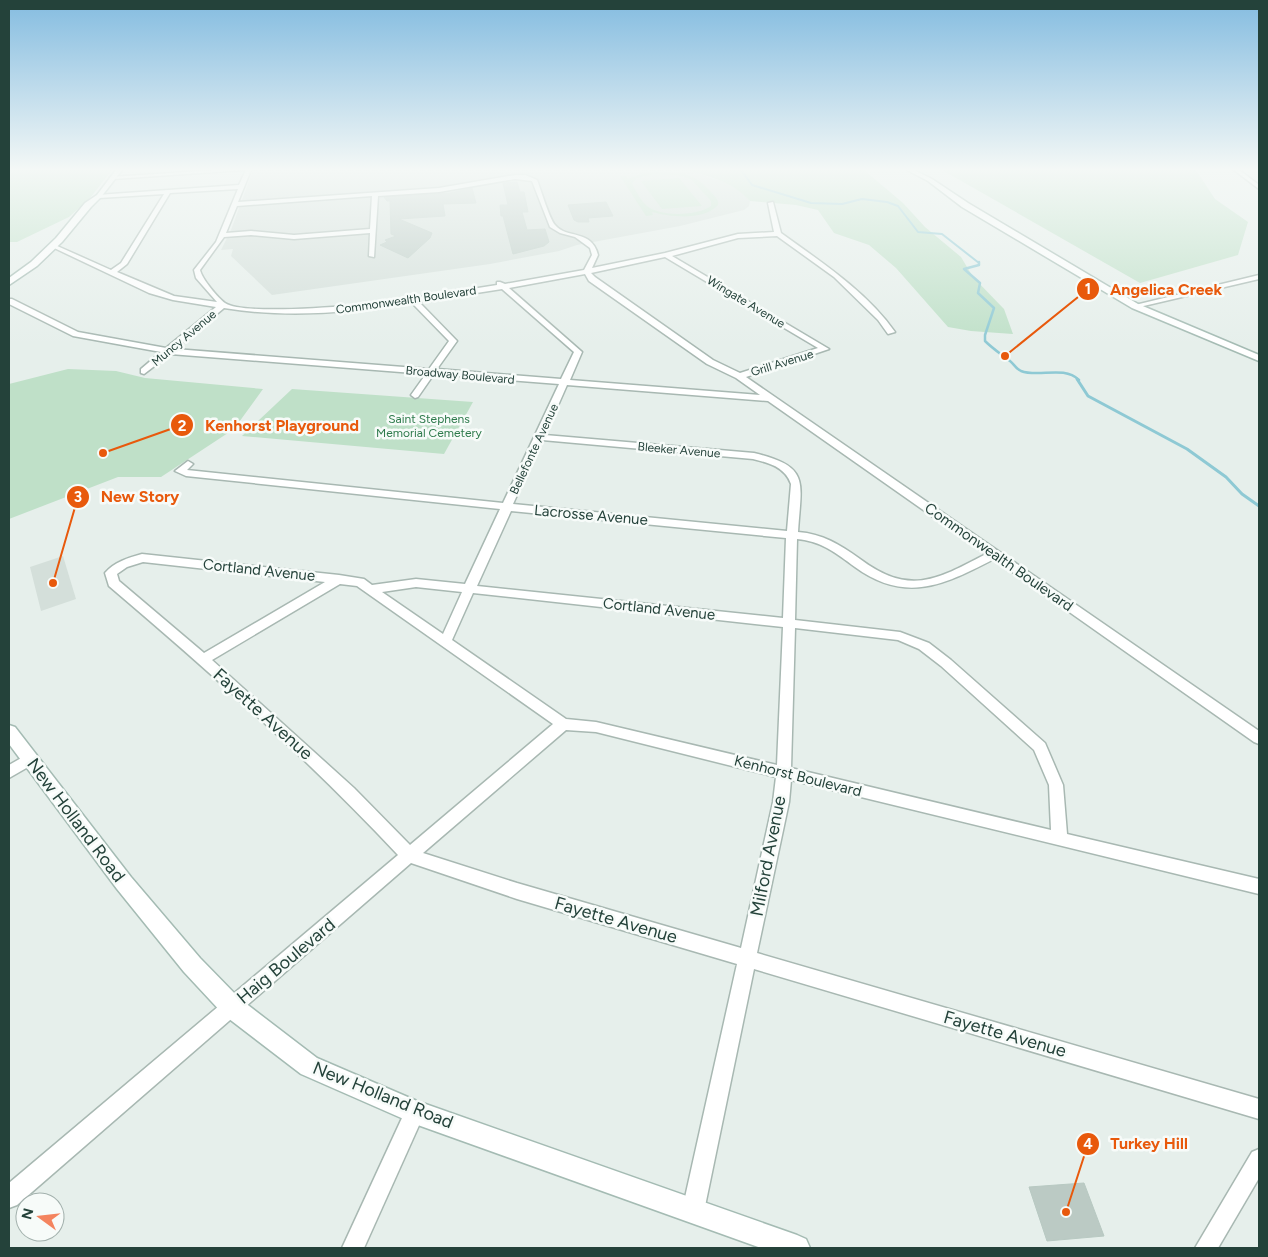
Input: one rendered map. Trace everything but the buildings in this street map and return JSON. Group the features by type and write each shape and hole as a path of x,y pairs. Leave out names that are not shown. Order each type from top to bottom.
{"street":[{"path":"9,282 53,246 67,229"},
{"path":"111,272 124,264 146,229"},
{"path":"223,305 196,274 201,263 220,242 225,229"},
{"path":"558,229 581,239 593,248 595,255 587,272"},
{"path":"777,229 778,234"},
{"path":"1005,229 1134,306 1259,358"},
{"path":"223,234 251,233 294,236 374,230 372,256"},
{"path":"587,272 666,255 738,236 778,234 836,276 881,318 890,332"},
{"name":"Commonwealth Boulevard","path":"53,246 167,296 251,310 296,312 381,306 411,299 587,272 592,279 710,362 739,376 1259,738"},
{"name":"Wingate Avenue","path":"666,255 826,349"},
{"path":"1134,306 1259,277"},
{"name":"Bellefonte Avenue","path":"445,642 578,352 501,285"},
{"path":"411,299 453,342 414,395"},
{"name":"Broadway Boulevard","path":"9,302 76,334 116,343 151,348 769,398"},
{"name":"Muncy Avenue","path":"144,371 223,305"},
{"name":"Grill Avenue","path":"739,376 826,349"},
{"name":"Broadway Boulevard","path":"565,380 758,390"},
{"name":"Bleeker Avenue","path":"539,438 754,456 779,463 787,468 794,476 796,484 795,495"},
{"name":"Lacrosse Avenue","path":"188,464 180,471 507,507 792,533 825,540 879,578 908,585 941,581 995,554"},
{"name":"Milford Avenue","path":"693,1211 781,802 784,772 795,495"},
{"name":"Cortland Avenue","path":"147,558 339,579 360,582 372,589 416,583 900,636 924,646 946,663 1040,747 1056,785 1059,839"},
{"name":"Fayette Avenue","path":"147,558 133,559 117,567 111,573 113,583 203,659 349,792 410,856 517,890 1259,1109"},
{"path":"203,659 339,579"},
{"name":"Kenhorst Boulevard","path":"372,589 563,724 596,727 1259,888"},
{"name":"Haig Boulevard","path":"9,1197 563,724"},
{"name":"New Holland Road","path":"9,732 124,883 192,965 232,1007 309,1066 415,1112 797,1248"},
{"path":"9,772 30,759"},
{"path":"353,1248 415,1112"},
{"path":"1206,1248 1259,1160"}],"shaded area":[{"path":"666,229 490,264 272,295 231,256 233,249 221,250 231,230"},
{"path":"63,556 76,599 41,611 30,567"}],"green space":[{"path":"9,229 45,229 17,242 9,242"},
{"path":"831,229 927,229 961,257 973,277 1004,309 1013,334 971,331 948,327 896,268 869,245 834,233"},
{"path":"1045,229 1246,229 1238,255 1140,283"},
{"path":"68,369 116,371 145,378 263,389 234,429 161,477 118,477 9,519 9,384"},
{"name":"Saint Stephens Memorial Cemetery","path":"292,389 473,402 444,454 242,436"}],"waterway":[{"path":"915,229 918,232 942,234 979,263"},
{"path":"979,263 979,265 964,269 980,283 978,293 994,308 985,335 985,341 1021,371 1028,373 1066,373 1079,380"},
{"path":"1077,379 1088,396 1187,449 1226,477 1242,494 1259,506"}],"place":[{"name":"Angelica Creek","path":"1005,356"},
{"name":"Kenhorst Playground","path":"103,453"},
{"name":"New Story","path":"53,583"},
{"name":"Turkey Hill","path":"1066,1212"}]}
